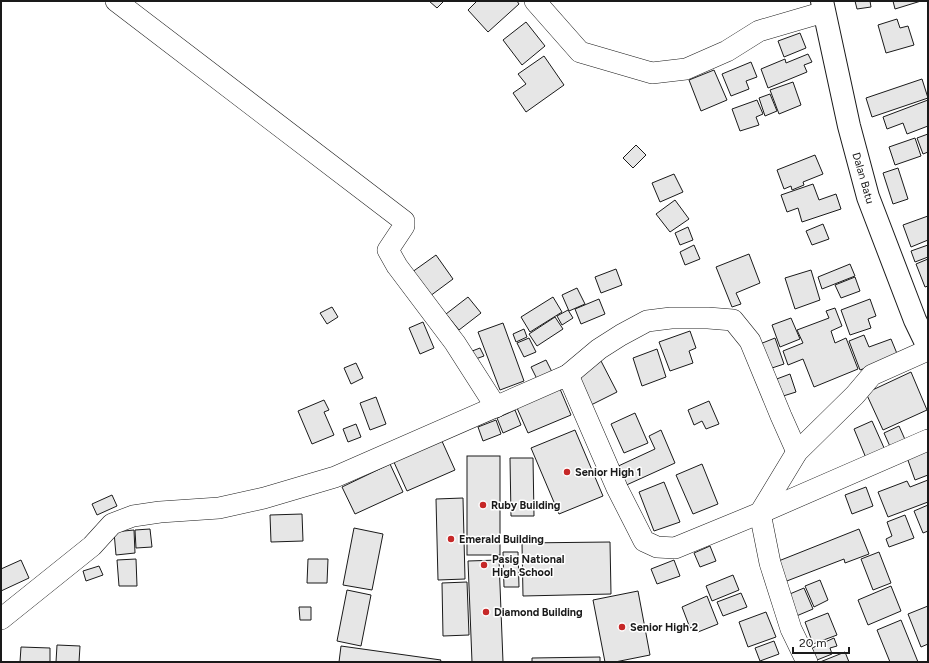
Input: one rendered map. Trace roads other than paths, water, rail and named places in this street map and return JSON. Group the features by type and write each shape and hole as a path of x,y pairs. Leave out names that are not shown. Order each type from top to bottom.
{"main road":[{"name":"Dalan Batu","path":"823,7 848,126 868,197 915,320 928,348"}],"street":[{"path":"116,1 404,221 404,226 388,250 397,266 455,343 496,407"},
{"path":"535,1 580,52 652,73 686,69 727,51 759,31 823,7"},
{"path":"1,619 92,546 112,524 133,516 160,512 219,508 264,498 335,477 568,375 600,349 621,335 647,321 671,318 733,320 750,341 797,452"},
{"path":"807,662 791,629 770,562 760,513 797,452 855,395 872,375 928,348"},
{"path":"568,375 617,488 644,541 657,547 675,548 928,440"}],"place":[{"name":"Senior High 1","path":"567,472"},
{"name":"Ruby Building","path":"483,505"},
{"name":"Emerald Building","path":"451,539"},
{"name":"Pasig National High School","path":"484,565"},
{"name":"Diamond Building","path":"486,612"},
{"name":"Senior High 2","path":"622,627"}]}
